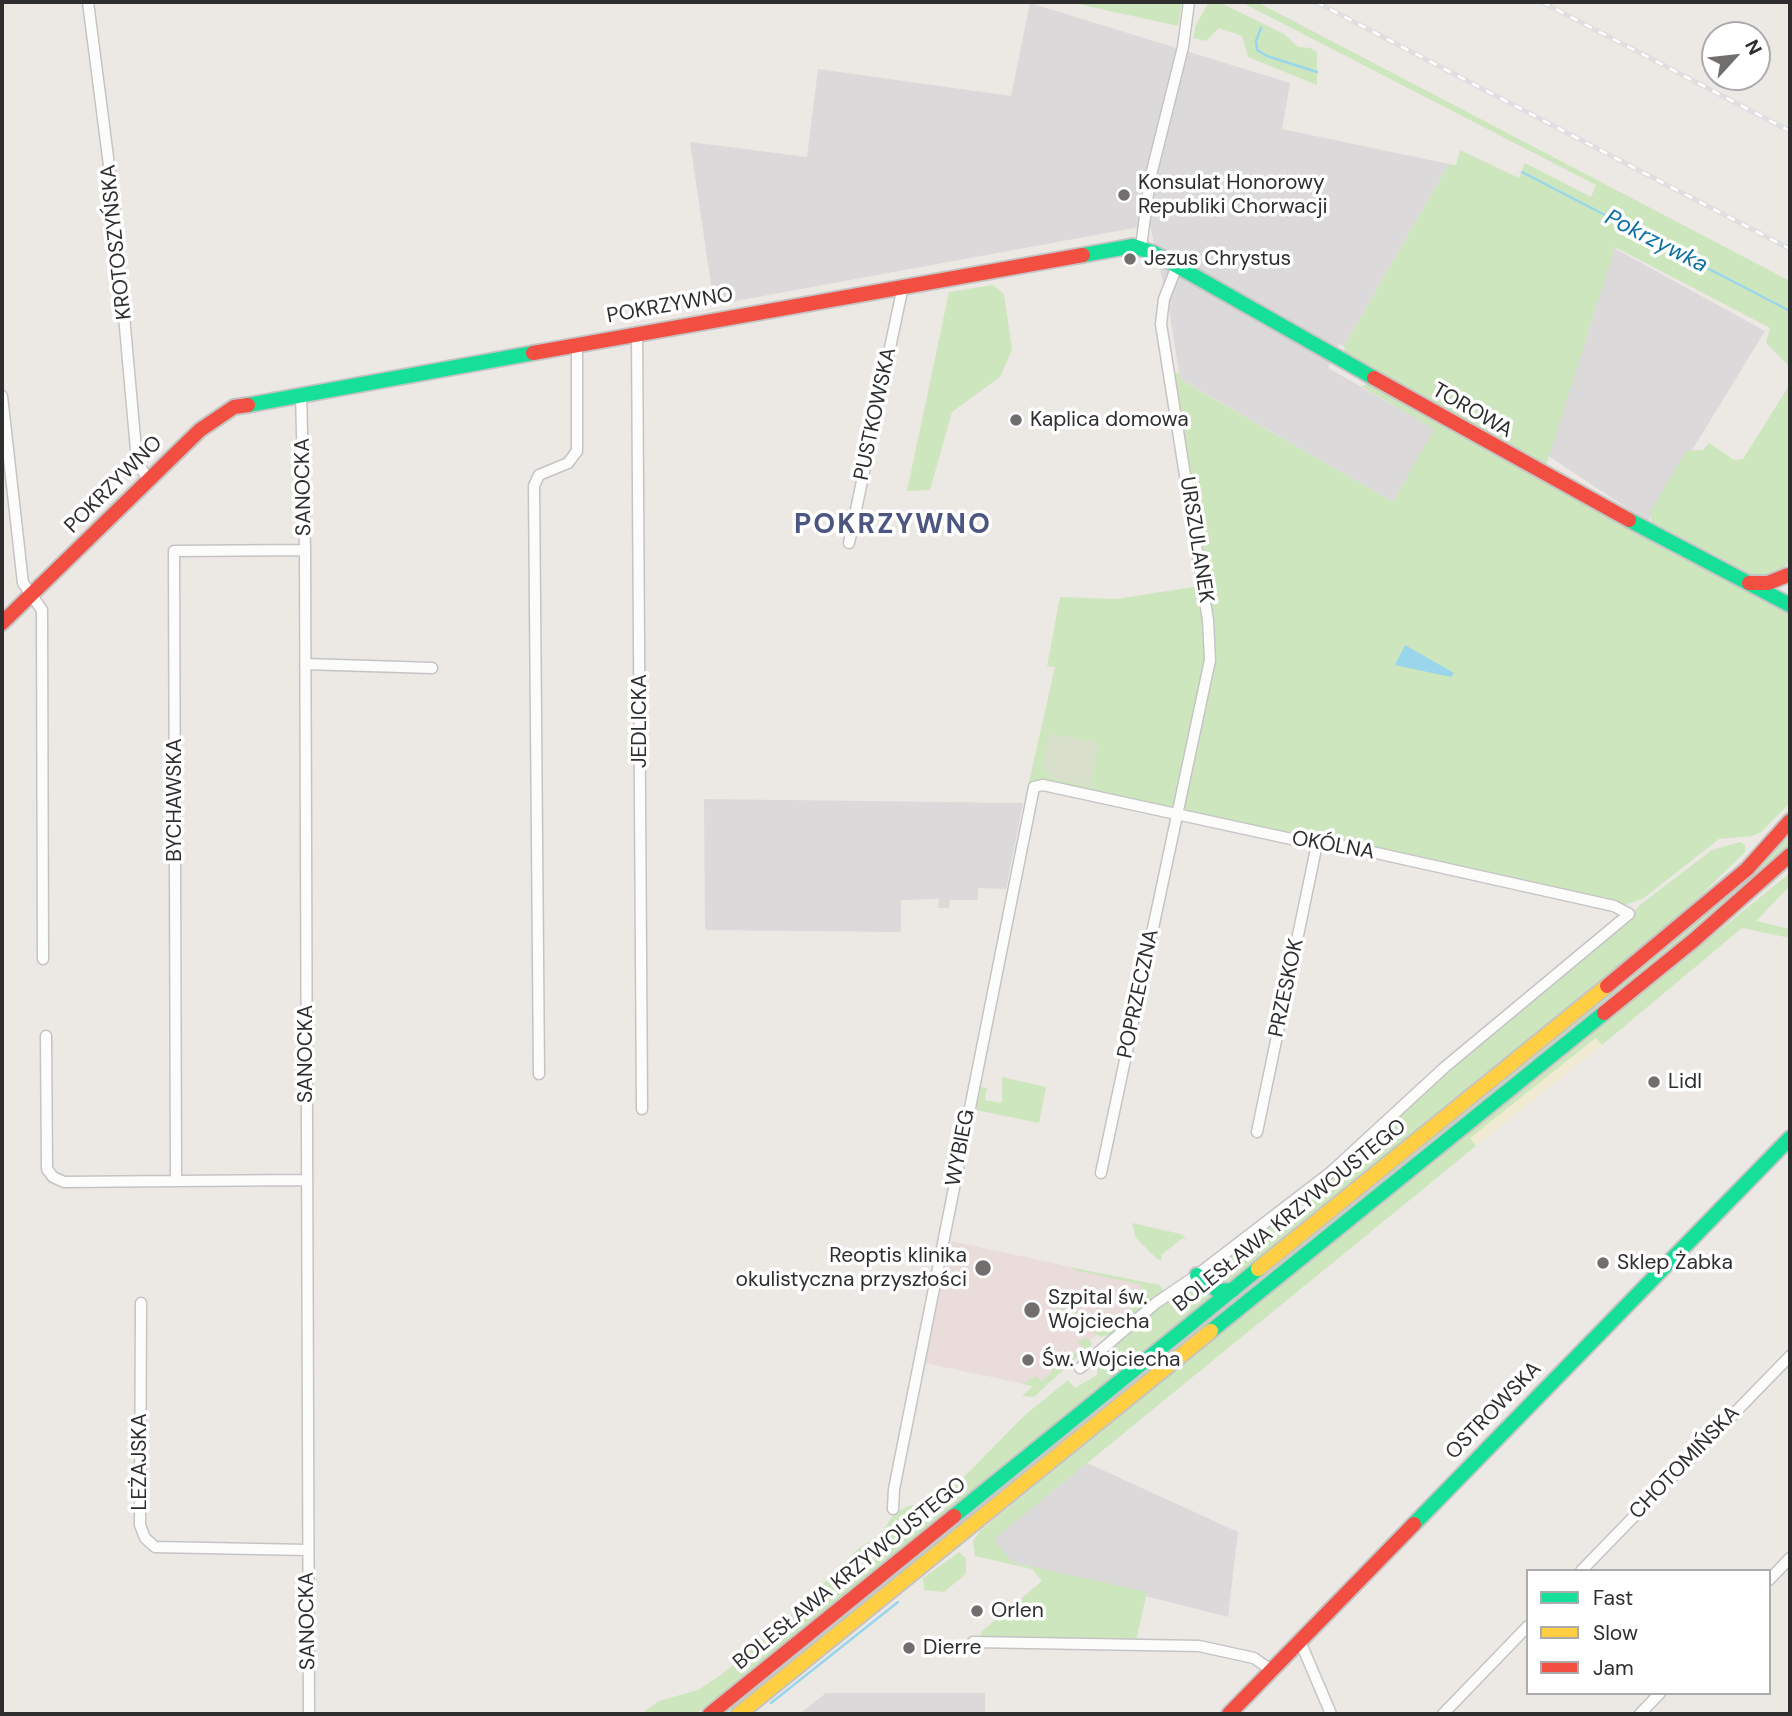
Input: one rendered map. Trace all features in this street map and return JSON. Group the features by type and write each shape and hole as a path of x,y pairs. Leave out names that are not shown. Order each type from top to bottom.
{"street":[{"name":"KROTOSZYŃSKA","path":"88,2 114,204 137,461 148,480"},
{"path":"1141,247 1150,179 1183,47 1189,2"},
{"name":"POKRZYWNO","path":"2,624 200,430 225,411 301,393 577,343 1128,246 1141,247"},
{"name":"TOROWA","path":"1141,247 1514,459 1744,582 1789,603"},
{"name":"URSZULANEK","path":"1177,266 1164,299 1161,324 1210,640 1206,683 1178,814"},
{"name":"PUSTKOWSKA","path":"849,543 903,286"},
{"name":"JEDLICKA","path":"637,333 642,1109"},
{"path":"539,1074 534,486 539,475 568,463 577,451 577,343"},
{"name":"SANOCKA","path":"301,393 305,550 309,1714"},
{"path":"2,396 23,583 42,610 43,959"},
{"name":"BYCHAWSKA","path":"176,1181 174,551 305,550"},
{"path":"1744,582 1768,583 1789,573"},
{"path":"1789,573 1784,589 1789,603"},
{"path":"305,664 432,668"},
{"name":"OKÓLNA","path":"1034,787 1043,785 1317,844 1345,846 1622,908 1629,914"},
{"name":"WYBIEG","path":"893,1509 894,1489 1034,787"},
{"name":"POPRZECZNA","path":"1101,1173 1178,814"},
{"name":"BOLESŁAWA KRZYWOUSTEGO","path":"710,1714 1696,914 1747,869 1790,821"},
{"name":"PRZESKOK","path":"1257,1132 1317,844"},
{"name":"BOLESŁAWA KRZYWOUSTEGO","path":"739,1714 1711,926 1790,855"},
{"name":"BOLESŁAWA KRZYWOUSTEGO","path":"1080,1368 1147,1309 1197,1275 1322,1180 1445,1067 1629,914"},
{"path":"46,1036 47,1169 53,1177 64,1182 306,1180"},
{"name":"OSTROWSKA","path":"1229,1714 1790,1138"},
{"path":"1197,1275 1218,1291 1233,1290"},
{"name":"LEŻAJSKA","path":"141,1303 140,1525 145,1538 155,1548 307,1549"},
{"name":"CHOTOMIŃSKA","path":"1583,1569 1790,1356"},
{"path":"1771,1578 1790,1558"},
{"path":"1443,1714 1526,1628"},
{"path":"1300,1641 1331,1714"},
{"path":"973,1642 1199,1646 1254,1658 1271,1670"},
{"path":"1640,1714 1658,1695"}],"shaded area":[{"path":"1030,3 1290,83 1282,129 1449,164 1344,346 1339,344 1328,368 1435,429 1393,502 1180,379 1169,309 1150,225 714,305 690,142 807,157 818,69 1011,96"},
{"path":"1614,248 1765,331 1648,522 1544,453 1587,336"},
{"path":"704,799 1023,803 1006,889 978,888 978,900 950,900 949,908 938,908 939,899 901,900 901,932 705,930"},
{"name":"Szpital św. Wojciecha","path":"951,1241 1158,1286 1034,1386 925,1363"},
{"path":"1087,1463 1238,1532 1228,1617 1012,1562 993,1539"},
{"path":"826,1693 985,1693 985,1714 799,1714"}],"green space":[{"path":"1069,2 1182,2 1178,26"},
{"path":"1209,2 1219,2 1284,34 1298,47 1317,52 1317,85 1248,57 1242,36 1219,28 1206,41 1193,38 1196,25"},
{"path":"1241,2 1257,2 1790,281 1790,367 1766,343 1770,328 1615,247 1546,466 1345,352 1344,346 1449,164 1456,165 1460,150 1519,178 1525,163 1591,197 1596,185"},
{"path":"993,285 1004,294 1012,350 1000,377 952,412 930,490 907,491 949,292"},
{"path":"1175,372 1179,373 1181,380 1393,502 1434,429 1361,386 1371,383 1790,611 1790,803 1761,832 1752,836 1719,839 1644,898 1625,905 1191,816 1182,803 1210,684 1214,644"},
{"path":"1790,384 1790,561 1785,567 1769,576 1750,576 1652,525 1650,512 1686,451 1703,450 1709,443 1734,460 1743,459"},
{"path":"1200,586 1206,665 1174,805 1166,808 1028,786 1055,667 1047,666 1060,597 1116,599"},
{"path":"1049,733 1098,743 1091,787 1052,778 1043,767"},
{"path":"1790,830 1790,847 1726,907 731,1714 718,1714"},
{"path":"1740,842 1745,845 1745,852 1676,920 1232,1280 1221,1285 1208,1279 1210,1269 1321,1187 1440,1077 1614,933 1641,904 1712,850"},
{"path":"1790,873 1790,886 1756,921 1790,929 1790,938 1742,928 1602,1045 1596,1038 1471,1138 1476,1146 994,1539 1012,1562 1147,1592 1136,1641 980,1638 981,1632 1042,1581 1032,1569 975,1556 973,1541 980,1531 1167,1376"},
{"path":"1002,1077 1046,1087 1039,1123 976,1110 981,1087 987,1088 985,1100 1002,1103"},
{"path":"1132,1223 1181,1234 1189,1242 1183,1238 1161,1255 1162,1260 1157,1259 1136,1238"},
{"path":"1074,1268 1160,1285 1163,1290 1110,1335 1100,1337 1094,1332 1101,1327 1097,1321 1087,1329 1081,1328 1082,1321 1053,1315 1055,1308 1118,1318 1137,1303 1142,1285"},
{"path":"1190,1284 1218,1294 696,1714 641,1714 659,1701 698,1690 721,1675 790,1616 858,1549 881,1534 894,1514 908,1506 932,1503 949,1492 1025,1415 1068,1380 1075,1388 1097,1375 1097,1357 1156,1307"},
{"path":"1086,1338 1092,1343 1089,1351 1077,1357 1034,1397 1022,1396 1033,1386 1022,1384 1036,1376 1041,1381 1053,1371 1049,1365 1056,1369 1068,1359 1064,1353 1070,1357 1082,1347 1078,1342"},
{"path":"959,1552 966,1558 966,1574 944,1592 924,1590 923,1578"}],"sand":[{"path":"1596,1038 1602,1045 1476,1146 1470,1138"}],"water":[{"path":"1405,645 1454,673 1451,677 1395,665"}],"waterway":[{"name":"Pokrzywka","path":"1261,28 1256,41 1257,50 1267,56 1317,72"},
{"name":"Pokrzywka","path":"1522,172 1790,311"},
{"path":"771,1703 898,1602"}],"railway":[{"path":"1316,2 1790,249"},
{"path":"1542,2 1790,131"}],"traffic: fast":[{"path":"1083,255 1133,246 1154,253 1374,378"},
{"path":"248,405 533,353"},
{"path":"1629,520 1790,605"},
{"path":"1211,1331 1604,1013"},
{"path":"1414,1524 1790,1138"},
{"path":"954,1516 1258,1269"},
{"path":"1197,1275 1218,1291 1233,1290"}],"traffic: slow":[{"path":"1258,1269 1607,986"},
{"path":"739,1714 1211,1331"}],"traffic: jam":[{"path":"533,353 1083,255"},
{"path":"1374,378 1629,520"},
{"path":"2,623 200,430 234,407 248,405"},
{"path":"1749,583 1768,583 1788,575"},
{"path":"1607,986 1747,869 1790,821"},
{"path":"1604,1013 1694,940 1790,855"},
{"path":"710,1714 954,1516"},
{"path":"1229,1714 1414,1524"}],"place":[{"name":"Konsulat Honorowy Republiki Chorwacji","path":"1124,195"},
{"name":"Jezus Chrystus","path":"1130,259"},
{"name":"Kaplica domowa","path":"1016,420"},
{"name":"Lidl","path":"1654,1082"},
{"name":"Sklep Żabka","path":"1603,1263"},
{"name":"Reoptis klinika okulistyczna przyszłości","path":"983,1268"},
{"name":"Szpital św. Wojciecha","path":"1032,1310"},
{"name":"Św. Wojciecha","path":"1028,1360"},
{"name":"Orlen","path":"977,1611"},
{"name":"Dierre","path":"909,1648"}],"district":[{"name":"POKRZYWNO","path":"893,526"}]}
